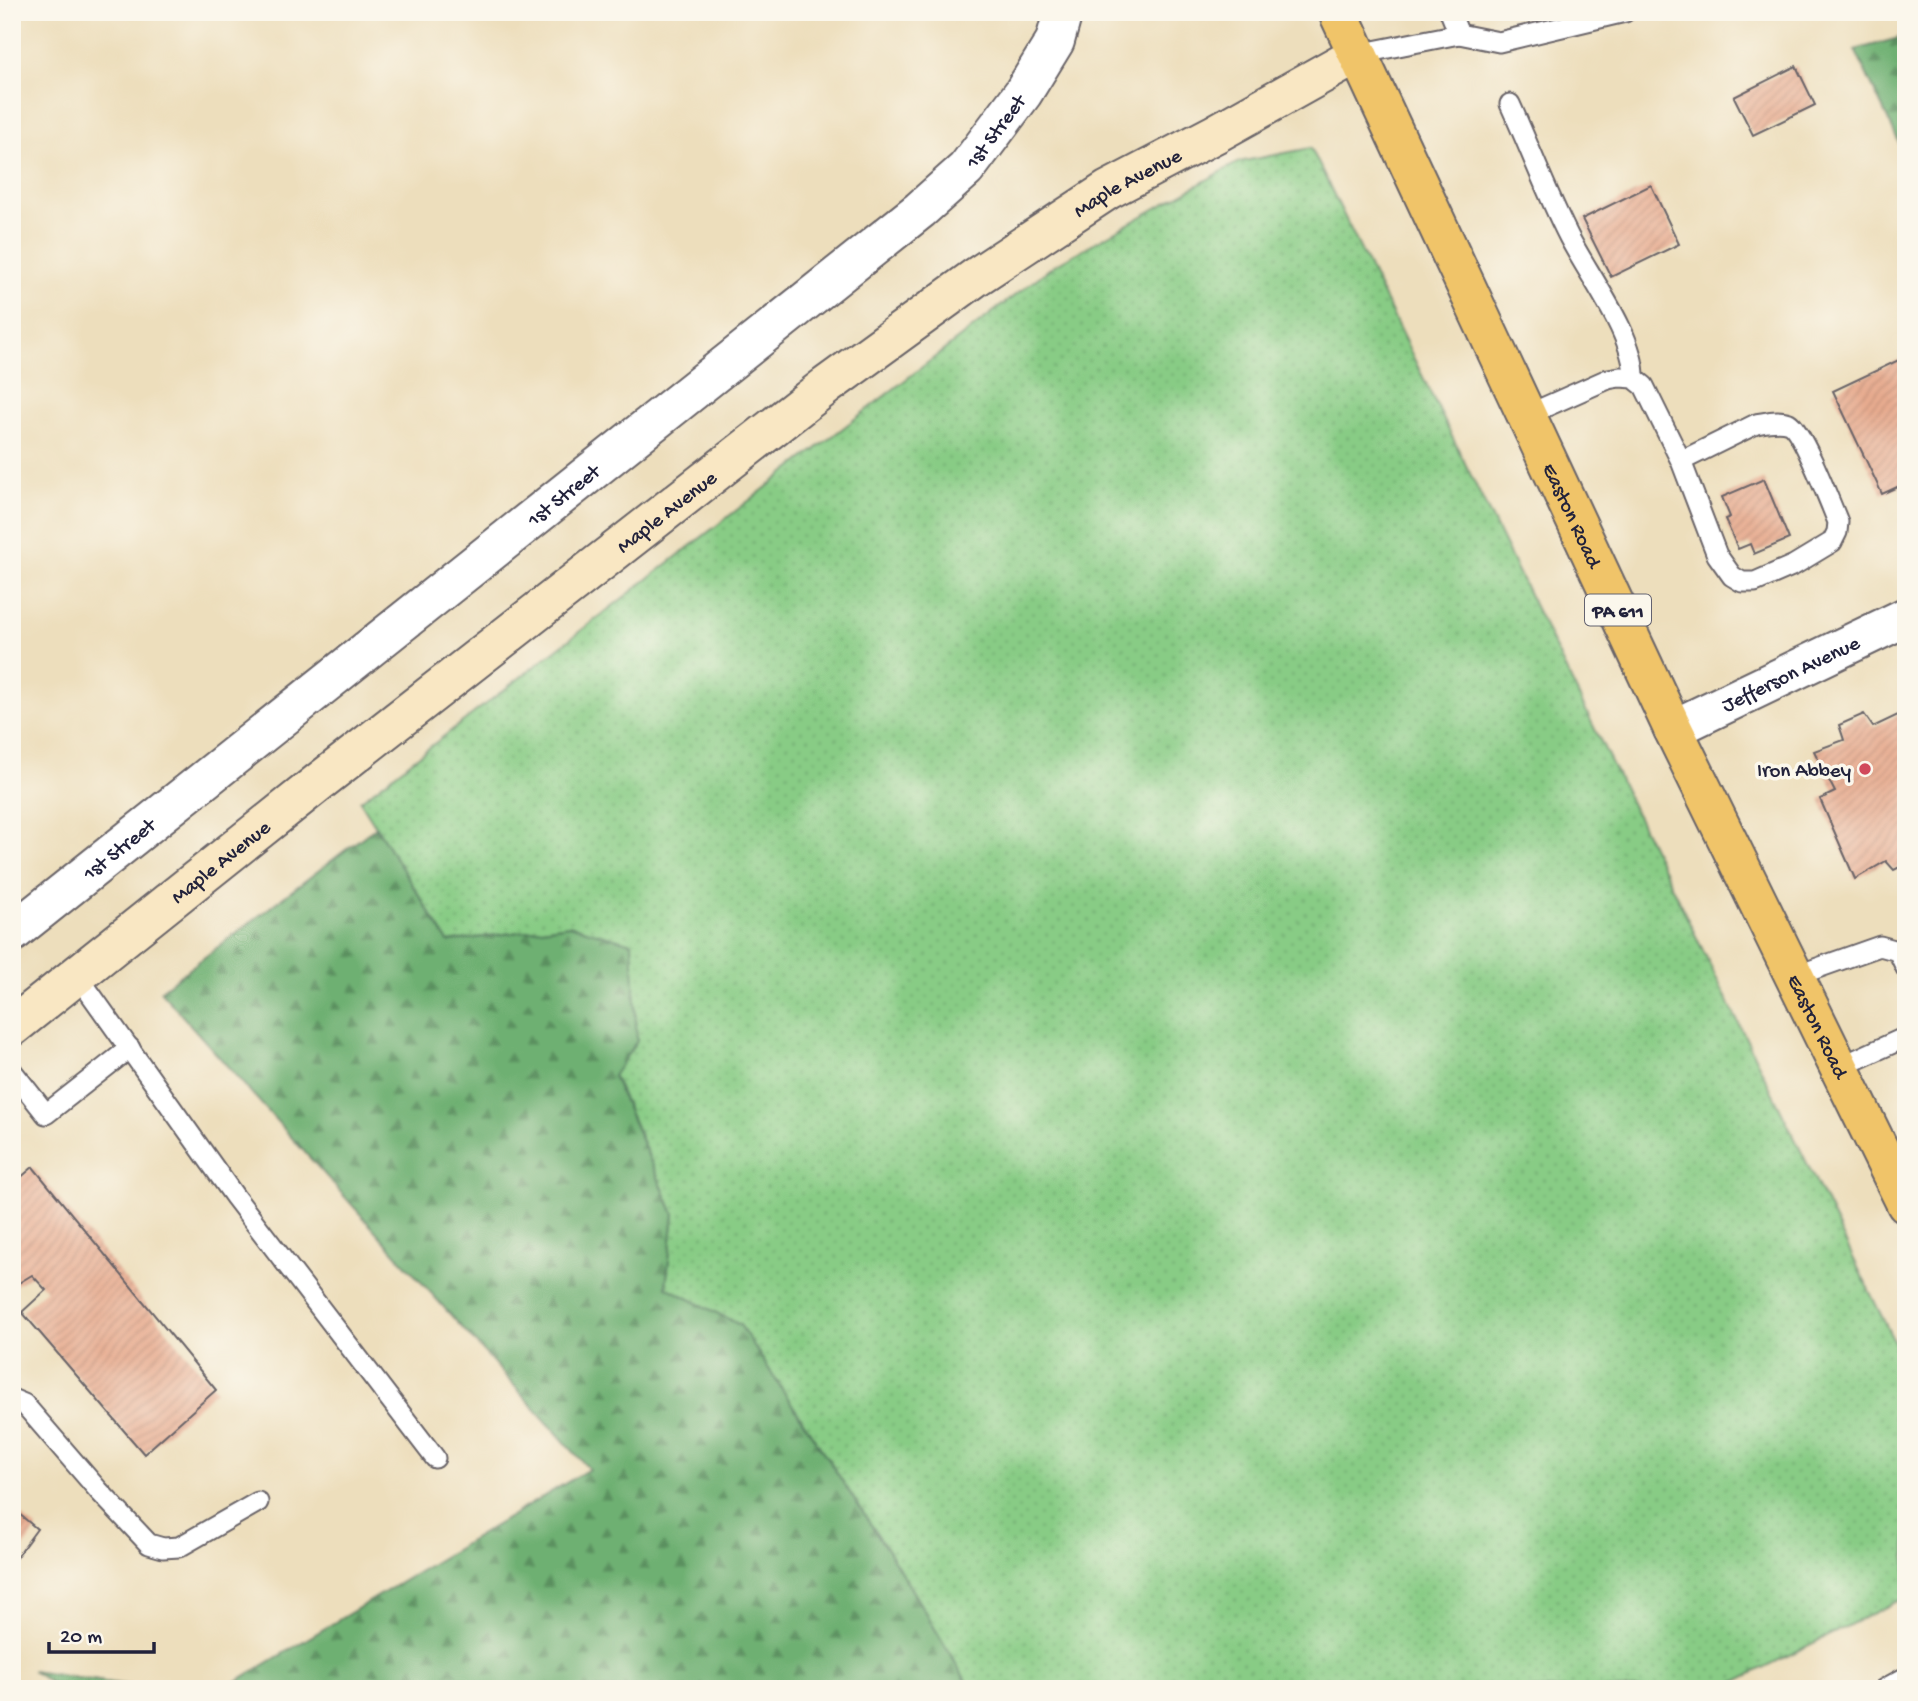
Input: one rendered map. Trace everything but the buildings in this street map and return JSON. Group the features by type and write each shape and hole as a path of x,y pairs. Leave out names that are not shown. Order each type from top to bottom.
{"highway":[{"name":"Easton Road","path":"1338,12 1673,729 1840,1067 1896,1157 1906,1203"}],"street":[{"name":"1st Street","path":"12,933 920,210 966,169 1023,93 1055,41 1063,12"},
{"name":"Maple Avenue","path":"12,1027 319,782 827,386 976,277 1108,190 1215,134 1357,54"},
{"name":"Jefferson Avenue","path":"1673,729 1906,617"}],"lane":[{"path":"1450,12 1459,34"},
{"path":"1357,54 1459,34 1499,42 1625,12"},
{"path":"1510,104 1569,236 1626,338 1635,363 1634,378"},
{"path":"1527,415 1595,383 1619,377 1634,378 1644,386 1681,461 1717,555 1732,576 1742,582 1755,582 1794,565 1832,542 1837,532 1838,522 1809,456 1795,428 1788,423 1769,421 1756,424 1681,461"},
{"path":"1795,976 1880,946 1898,951 1906,968"},
{"path":"77,975 235,1197 435,1458"},
{"path":"1840,1067 1906,1037"},
{"path":"12,1071 46,1114 130,1048"},
{"path":"12,1399 24,1404 149,1544 163,1548 179,1547 257,1502"},
{"path":"1884,1689 1906,1677"}],"green space":[{"path":"1906,36 1906,157 1855,50"},
{"path":"1311,148 1906,1366 1906,1597 1721,1689 971,1689 892,1557 740,1325 666,1287 674,1214 613,1075 637,1041 569,925 448,942 360,801 1053,266 1239,162"},
{"path":"376,827 448,942 569,925 632,943 637,1041 613,1076 674,1214 666,1287 740,1325 892,1557 971,1689 224,1689 589,1469 160,991"},
{"path":"32,1671 152,1689 60,1689"}],"place":[{"name":"Iron Abbey","path":"1865,769"}]}
